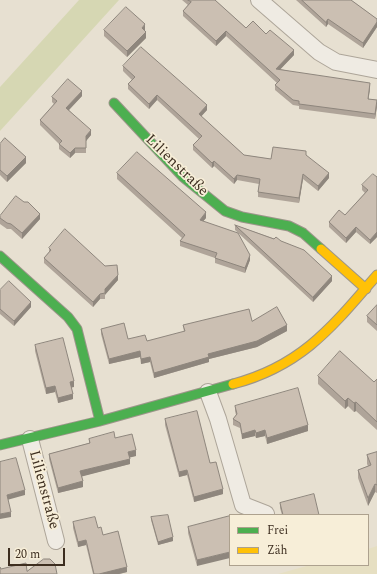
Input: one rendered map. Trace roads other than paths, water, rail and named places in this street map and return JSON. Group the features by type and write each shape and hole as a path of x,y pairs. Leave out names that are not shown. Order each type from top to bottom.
{"street":[{"path":"259,0 319,52 336,62 377,70"},
{"name":"Lilienstraße","path":"114,103 183,177 225,211 242,217 289,226 303,233 366,289"},
{"path":"0,256 68,317 77,329 100,421"},
{"name":"Lilienstraße","path":"0,445 100,421 254,379 295,358 331,328 377,275"},
{"path":"208,392 218,419 243,505 266,514"},
{"name":"Lilienstraße","path":"30,439 56,541"}]}
